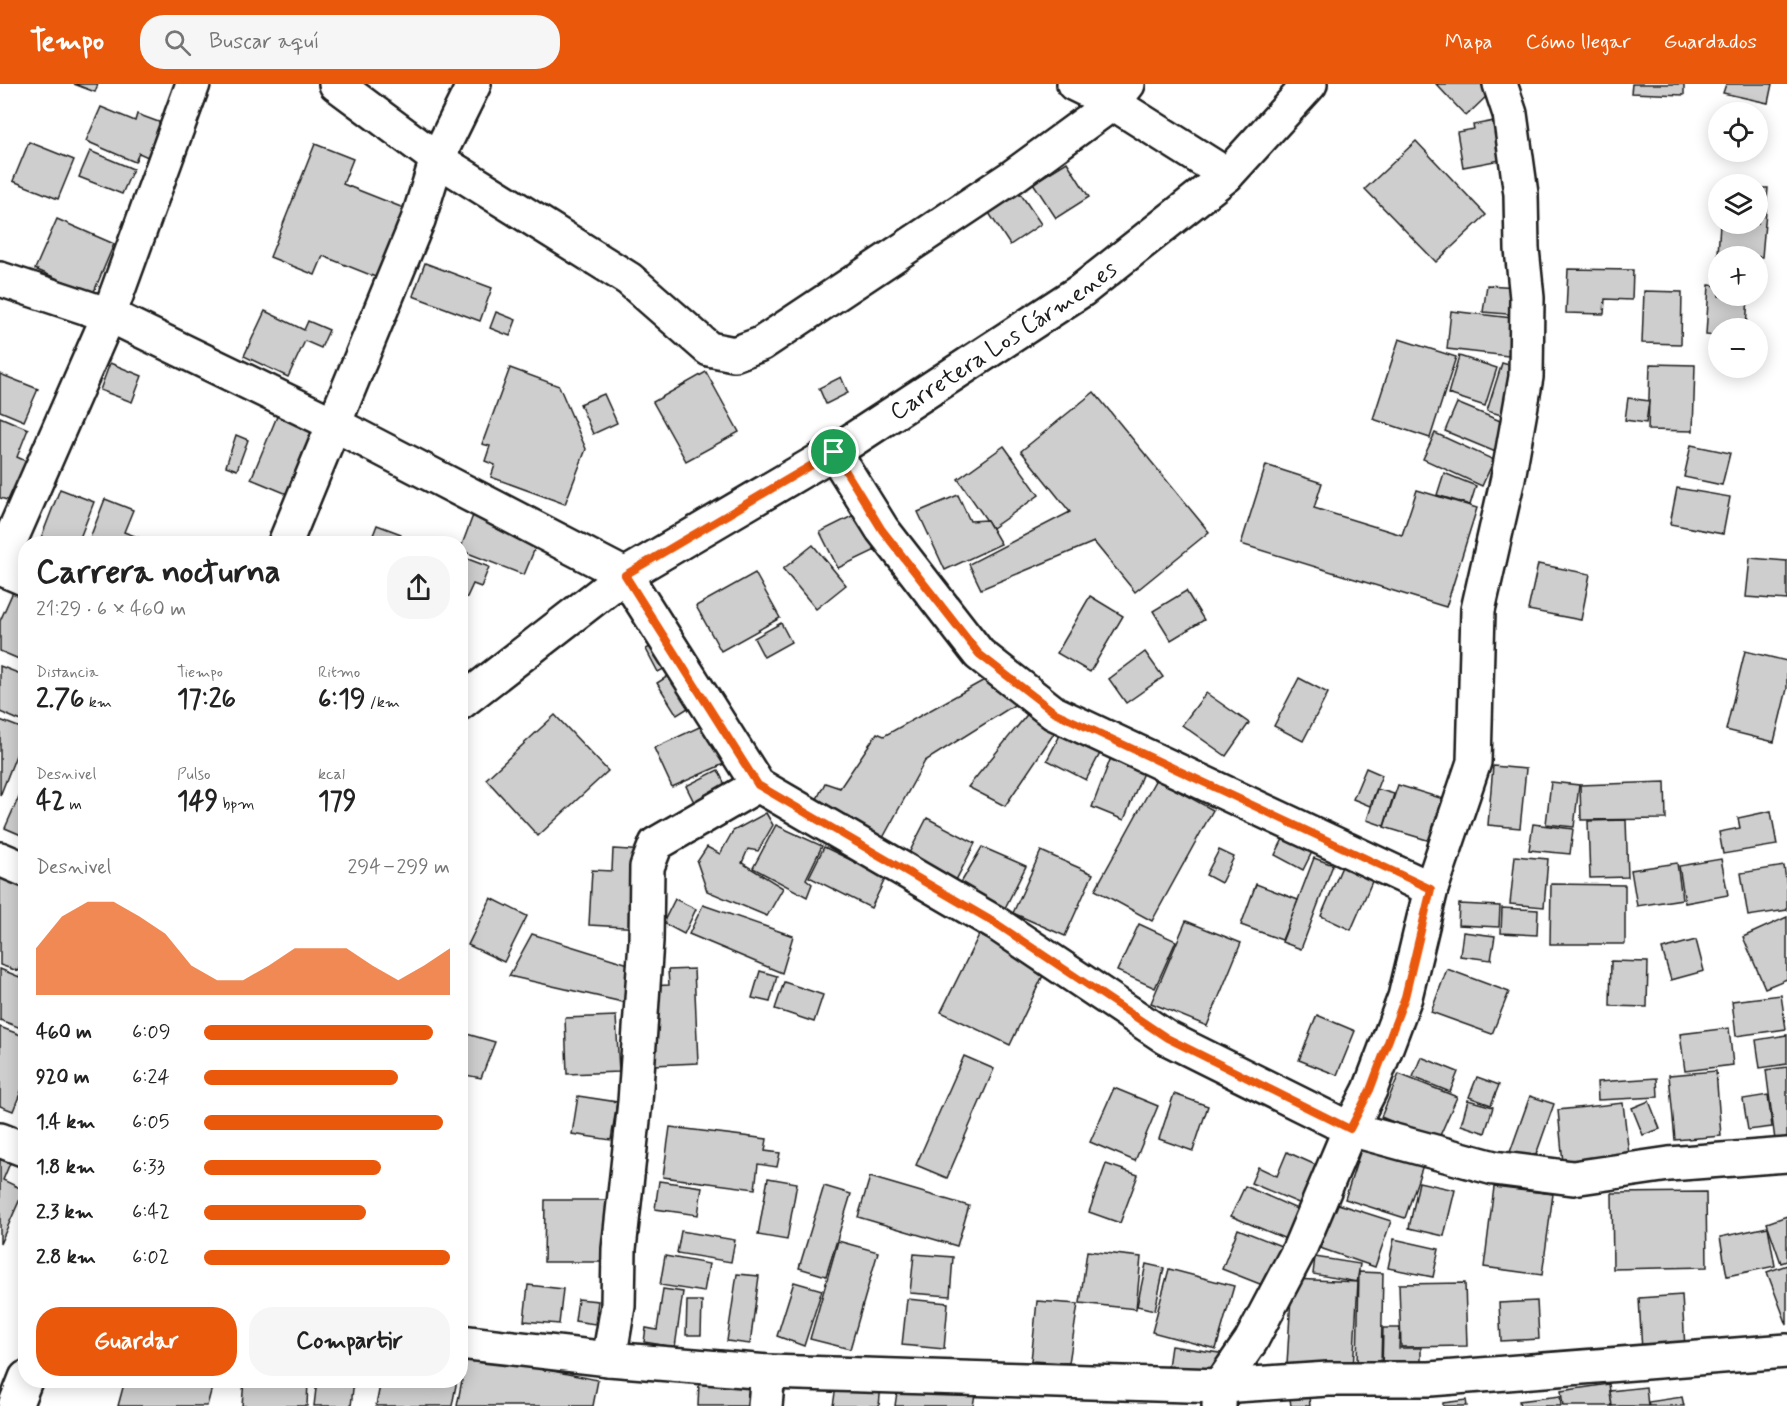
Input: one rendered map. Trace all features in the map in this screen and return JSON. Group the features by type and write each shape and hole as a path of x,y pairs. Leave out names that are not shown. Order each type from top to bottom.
{"street":[{"path":"18,575 0,566 109,315 193,84"},
{"path":"336,84 437,159 628,279 709,349 734,354 761,344 1012,177 1120,93"},
{"path":"288,536 418,220 437,159 474,84"},
{"path":"1074,84 1120,93 1227,175"},
{"name":"Carretera Los Cármenes","path":"468,697 625,575 834,452 1082,290 1227,175 1310,84"},
{"path":"1219,1396 1299,1250 1350,1129 1370,1090 1405,997 1431,889 1474,762 1478,610 1509,478 1526,377 1527,298 1522,249 1521,194 1510,114 1500,84"},
{"path":"0,279 109,315 334,424 625,575 758,785 997,924 1167,1038 1350,1129 1494,1168 1573,1178 1669,1164 1787,1155"},
{"path":"834,452 882,530 979,654 1054,712 1431,889"},
{"path":"609,1359 618,1306 619,1248 635,1102 646,941 647,867 656,844 758,785"},
{"path":"0,859 18,867"},
{"path":"0,1140 18,1147"},
{"path":"468,1343 609,1359 768,1372 1219,1396 1328,1379 1430,1379 1787,1351"},
{"path":"765,1406 768,1372"},
{"path":"15,1406 22,1388"}],"building":[{"path":"74,84 98,84 95,92"},
{"path":"1436,84 1481,84 1490,93 1466,116"},
{"path":"1632,84 1684,84 1684,95 1631,93"},
{"path":"1726,84 1772,84 1768,103 1723,93"},
{"path":"101,107 135,121 137,114 164,124 150,158 139,153 135,162 86,141"},
{"path":"1505,119 1511,158 1463,167 1457,132 1474,129 1473,125"},
{"path":"1416,141 1486,215 1436,262 1365,189"},
{"path":"29,142 74,160 58,199 13,181"},
{"path":"315,144 353,159 343,184 411,211 383,280 323,256 315,275 270,257"},
{"path":"90,151 133,169 122,194 79,177"},
{"path":"1067,162 1089,197 1056,218 1033,183"},
{"path":"1020,193 1041,224 1010,245 989,213"},
{"path":"57,219 114,244 93,294 35,269"},
{"path":"1719,234 1764,234 1763,246 1719,246"},
{"path":"425,263 492,288 480,321 413,296"},
{"path":"1568,269 1633,270 1632,300 1605,299 1604,314 1566,313"},
{"path":"1487,285 1518,287 1519,315 1483,312"},
{"path":"1644,291 1682,292 1681,344 1642,343"},
{"path":"1708,302 1708,306 1747,306 1747,318 1708,318 1708,335 1706,335"},
{"path":"265,311 304,330 308,321 329,330 321,348 305,341 288,377 244,356"},
{"path":"1451,311 1521,319 1517,357 1447,349"},
{"path":"496,312 516,320 510,336 490,328"},
{"path":"1399,339 1456,357 1430,438 1373,419"},
{"path":"1459,356 1497,368 1485,406 1448,394"},
{"path":"110,363 142,376 132,402 100,390"},
{"path":"1502,363 1523,369 1509,417 1487,411"},
{"path":"1650,364 1695,365 1693,431 1648,430"},
{"path":"510,368 559,386 586,449 565,504 491,477 495,465 485,461 490,446 482,444"},
{"path":"706,372 739,432 686,461 653,402"},
{"path":"0,374 38,389 24,421 0,411"},
{"path":"841,377 848,393 826,404 819,388"},
{"path":"1094,392 1209,532 1135,592 1094,542 981,589 969,564 1070,512 1021,451"},
{"path":"604,394 617,423 593,434 580,404"},
{"path":"1628,398 1649,401 1646,423 1625,420"},
{"path":"1457,403 1510,425 1498,453 1445,431"},
{"path":"278,414 320,431 292,496 251,479"},
{"path":"0,417 28,429 17,457 30,463 14,502 0,498"},
{"path":"1435,433 1494,460 1482,486 1423,459"},
{"path":"236,435 248,440 237,470 226,466"},
{"path":"1691,445 1730,453 1722,485 1684,477"},
{"path":"1004,446 1039,495 992,528 958,479"},
{"path":"1266,465 1322,483 1314,508 1402,535 1417,490 1477,508 1446,607 1241,544"},
{"path":"1444,473 1476,486 1470,505 1437,495"},
{"path":"1677,488 1730,497 1723,534 1670,524"},
{"path":"60,489 94,502 81,536 42,536"},
{"path":"958,495 970,521 987,520 1001,544 945,570 918,512"},
{"path":"105,499 133,510 124,532 135,536 91,536"},
{"path":"475,510 540,536 524,575 468,553 468,536 465,536"},
{"path":"864,510 882,547 838,568 820,532"},
{"path":"377,525 401,534 400,536 373,536"},
{"path":"813,545 846,585 816,609 783,569"},
{"path":"1750,558 1787,561 1787,600 1746,597"},
{"path":"468,559 489,567 481,587 473,584 468,595"},
{"path":"1538,564 1590,574 1581,620 1528,610"},
{"path":"755,573 780,618 721,651 696,606"},
{"path":"16,585 18,586 18,659 0,651 0,621"},
{"path":"1186,591 1204,620 1171,640 1153,611"},
{"path":"1090,596 1123,616 1090,672 1057,653"},
{"path":"781,623 791,642 764,657 754,638"},
{"path":"664,640 675,663 658,672 646,649"},
{"path":"1745,651 1787,661 1787,689 1774,742 1726,730"},
{"path":"1145,652 1163,677 1126,703 1109,679"},
{"path":"0,666 18,673 18,720 0,712"},
{"path":"676,671 696,703 677,715 657,683"},
{"path":"997,673 1024,699 925,761 878,847 813,807 825,783 840,788 877,733 884,736"},
{"path":"1299,678 1328,693 1303,741 1274,726"},
{"path":"1206,693 1249,723 1226,756 1182,725"},
{"path":"1030,711 1059,726 1005,806 968,787"},
{"path":"555,715 608,771 538,836 486,779"},
{"path":"0,720 18,727 18,750 0,796"},
{"path":"708,723 726,763 672,787 654,748"},
{"path":"1066,724 1105,744 1086,780 1047,760"},
{"path":"1115,747 1148,760 1124,820 1092,807"},
{"path":"1493,766 1526,769 1520,828 1488,825"},
{"path":"1366,768 1382,775 1370,806 1353,799"},
{"path":"718,770 728,791 696,806 686,786"},
{"path":"1156,779 1213,810 1152,921 1095,890"},
{"path":"1551,782 1579,785 1574,827 1546,824"},
{"path":"1665,782 1666,819 1581,820 1580,785"},
{"path":"1398,785 1450,801 1437,843 1384,827"},
{"path":"1377,789 1394,794 1384,826 1367,820"},
{"path":"18,799 18,834 5,828"},
{"path":"1771,811 1777,845 1723,854 1719,832 1740,828 1738,818"},
{"path":"766,813 773,825 758,851 748,849 742,863 783,888 767,916 707,891 697,862 707,847 720,854 733,831"},
{"path":"927,818 975,843 953,886 905,861"},
{"path":"1626,820 1628,877 1590,878 1588,821"},
{"path":"1533,824 1573,829 1570,854 1529,850"},
{"path":"776,825 822,846 806,879 812,884 807,897 753,868"},
{"path":"1289,827 1317,842 1303,870 1275,855"},
{"path":"824,847 886,877 871,908 809,877"},
{"path":"982,847 1026,866 1005,908 959,886"},
{"path":"613,849 647,851 642,928 589,925 592,870 612,871"},
{"path":"1219,850 1234,857 1221,883 1206,875"},
{"path":"1041,851 1093,874 1065,936 1013,913"},
{"path":"1515,856 1548,859 1544,907 1510,904"},
{"path":"1346,857 1377,870 1351,930 1321,916"},
{"path":"1314,858 1333,865 1301,949 1282,942"},
{"path":"1721,859 1728,895 1685,903 1679,866"},
{"path":"1677,863 1682,899 1637,906 1631,870"},
{"path":"0,864 18,870 18,971 0,965"},
{"path":"1784,866 1787,910 1748,916 1741,873"},
{"path":"1256,884 1298,900 1282,940 1241,925"},
{"path":"1551,884 1625,885 1625,944 1550,944"},
{"path":"491,898 527,916 504,962 468,945"},
{"path":"675,899 696,909 684,934 663,923"},
{"path":"1459,904 1500,906 1499,927 1458,925"},
{"path":"703,905 793,936 782,973 689,934"},
{"path":"1502,908 1538,910 1537,935 1501,933"},
{"path":"1787,917 1787,979 1765,988 1743,937"},
{"path":"1186,921 1241,943 1207,1026 1151,1003"},
{"path":"1139,924 1176,941 1155,988 1117,971"},
{"path":"1463,932 1495,936 1491,960 1460,956"},
{"path":"532,934 635,966 627,1003 509,976"},
{"path":"979,935 1047,967 1010,1045 941,1012"},
{"path":"1696,940 1704,971 1671,980 1662,949"},
{"path":"1611,961 1648,962 1647,1007 1610,1006"},
{"path":"0,969 18,976 18,1027 0,1020"},
{"path":"694,969 698,1063 654,1065 650,986 669,985 668,970"},
{"path":"1447,969 1509,992 1492,1034 1431,1012"},
{"path":"760,971 777,976 770,1002 752,998"},
{"path":"784,982 823,995 814,1022 775,1009"},
{"path":"1781,995 1786,1029 1736,1036 1732,1001"},
{"path":"1317,1015 1355,1031 1337,1075 1299,1060"},
{"path":"616,1016 619,1072 567,1074 565,1018"},
{"path":"0,1027 18,1034 18,1099 13,1111 0,1106"},
{"path":"1729,1028 1733,1065 1685,1071 1680,1034"},
{"path":"468,1034 495,1042 481,1078 468,1076"},
{"path":"1787,1035 1787,1064 1760,1068 1756,1040"},
{"path":"964,1056 994,1069 947,1178 916,1165"},
{"path":"1421,1057 1458,1072 1450,1092 1413,1077"},
{"path":"1787,1067 1787,1146 1776,1148 1766,1070"},
{"path":"1716,1071 1721,1136 1675,1140 1669,1075"},
{"path":"1399,1074 1457,1097 1438,1140 1381,1117"},
{"path":"1477,1077 1499,1085 1491,1105 1469,1097"},
{"path":"1657,1078 1658,1097 1598,1100 1597,1082"},
{"path":"1114,1088 1158,1106 1135,1161 1090,1142"},
{"path":"1174,1094 1208,1106 1193,1151 1159,1139"},
{"path":"1768,1095 1772,1127 1748,1130 1743,1099"},
{"path":"578,1096 617,1102 611,1140 572,1134"},
{"path":"1530,1096 1554,1104 1533,1163 1509,1155"},
{"path":"1468,1100 1493,1107 1485,1133 1461,1125"},
{"path":"1649,1101 1660,1129 1643,1135 1632,1108"},
{"path":"1623,1103 1629,1155 1563,1163 1558,1110"},
{"path":"670,1127 767,1139 765,1151 780,1153 777,1167 758,1164 755,1189 663,1177"},
{"path":"1362,1146 1423,1165 1405,1218 1345,1199"},
{"path":"0,1151 13,1156 3,1180 18,1187 18,1204 0,1244"},
{"path":"1287,1152 1318,1166 1301,1204 1251,1183 1258,1167 1277,1176"},
{"path":"1106,1164 1138,1175 1120,1223 1089,1212"},
{"path":"870,1177 969,1206 957,1246 858,1217"},
{"path":"768,1178 797,1183 787,1240 758,1235"},
{"path":"659,1181 702,1187 698,1215 655,1209"},
{"path":"1419,1182 1455,1190 1444,1236 1409,1228"},
{"path":"824,1186 851,1194 826,1276 799,1268"},
{"path":"1245,1186 1299,1210 1286,1239 1231,1216"},
{"path":"1494,1187 1553,1194 1542,1275 1484,1267"},
{"path":"1706,1192 1707,1267 1613,1269 1612,1193"},
{"path":"545,1200 609,1200 608,1262 544,1262"},
{"path":"1335,1203 1391,1221 1375,1267 1320,1248"},
{"path":"1787,1216 1787,1261 1781,1263 1767,1223"},
{"path":"1768,1227 1775,1266 1727,1276 1720,1237"},
{"path":"1238,1229 1286,1248 1270,1288 1222,1269"},
{"path":"681,1231 735,1240 731,1262 677,1253"},
{"path":"1394,1239 1439,1249 1433,1277 1388,1268"},
{"path":"838,1241 878,1252 850,1349 810,1339"},
{"path":"1087,1251 1141,1257 1136,1309 1080,1303"},
{"path":"914,1254 953,1257 950,1296 910,1293"},
{"path":"665,1256 709,1264 704,1292 660,1285"},
{"path":"1315,1257 1360,1264 1357,1282 1313,1274"},
{"path":"1146,1264 1164,1268 1155,1310 1137,1306"},
{"path":"1787,1265 1787,1325 1767,1272"},
{"path":"1169,1269 1234,1286 1216,1349 1152,1332"},
{"path":"1359,1272 1383,1273 1381,1366 1357,1365"},
{"path":"737,1274 759,1276 750,1344 727,1341"},
{"path":"1292,1279 1358,1282 1353,1369 1287,1365"},
{"path":"794,1282 822,1290 804,1346 777,1336"},
{"path":"1465,1283 1467,1346 1401,1347 1399,1284"},
{"path":"528,1285 563,1289 559,1324 524,1321"},
{"path":"663,1289 683,1292 675,1347 644,1342 646,1328 657,1330"},
{"path":"1682,1295 1685,1349 1642,1351 1639,1298"},
{"path":"578,1299 598,1301 595,1324 575,1321"},
{"path":"907,1299 948,1303 944,1349 902,1345"},
{"path":"687,1301 702,1301 701,1335 686,1335"},
{"path":"1037,1301 1078,1304 1069,1363 1031,1361"},
{"path":"1537,1301 1539,1339 1501,1341 1499,1303"},
{"path":"1383,1328 1400,1328 1399,1348 1421,1348 1421,1370 1382,1370"},
{"path":"1171,1346 1226,1354 1222,1376 1168,1367"},
{"path":"468,1354 598,1380 593,1406 457,1406 460,1388 468,1388"},
{"path":"837,1380 881,1385 879,1406 833,1406"},
{"path":"699,1383 762,1385 761,1406 698,1406"},
{"path":"1609,1384 1612,1406 1563,1406 1561,1391"},
{"path":"898,1385 975,1394 973,1406 895,1406"},
{"path":"1646,1387 1648,1406 1612,1406 1610,1391"},
{"path":"123,1388 212,1388 207,1406 118,1406"},
{"path":"243,1388 308,1388 307,1406 242,1406"},
{"path":"316,1388 353,1388 351,1406 314,1406"},
{"path":"379,1388 455,1388 452,1406 376,1406"},
{"path":"1560,1396 1561,1406 1520,1406 1519,1401"},
{"path":"1309,1397 1310,1406 1291,1406 1290,1399"},
{"path":"1682,1397 1684,1406 1649,1406 1648,1402"},
{"path":"1466,1400 1467,1406 1443,1406 1443,1403"}],"route":[{"path":"834,452 882,530 979,654 1054,712 1431,889 1405,997 1370,1090 1350,1129 1167,1038 997,924 758,785 625,575 834,452"}]}
